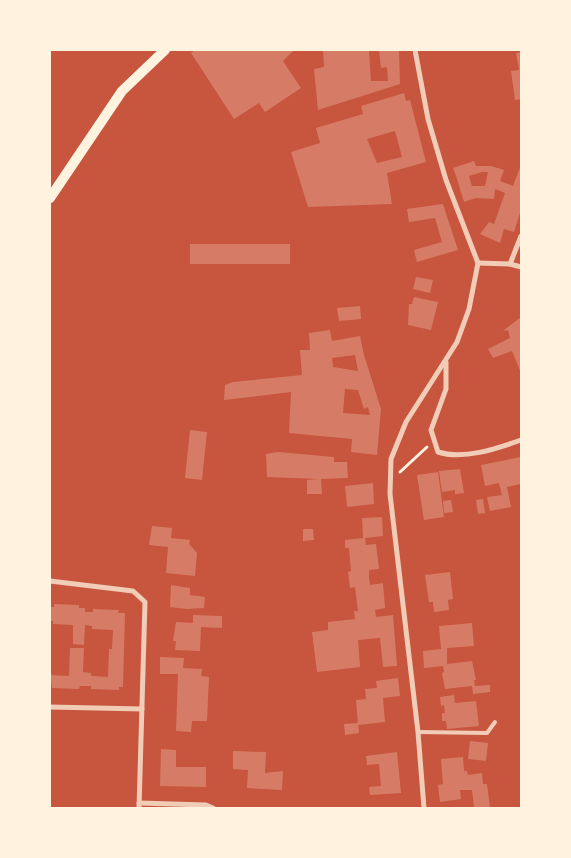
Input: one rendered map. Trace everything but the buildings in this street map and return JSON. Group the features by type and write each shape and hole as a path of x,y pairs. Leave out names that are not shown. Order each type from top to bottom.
{"main road":[{"path":"50,198 122,91 165,50"}],"street":[{"path":"415,50 428,119 446,180 478,263 469,309 458,342 406,422 391,458 390,494 418,732 424,808"},
{"path":"510,264 521,236"},
{"path":"478,263 510,264 521,267"},
{"path":"446,362 446,389 431,430 438,452 452,456 503,447 521,440"},
{"path":"50,580 133,591 145,602 139,806 206,805 213,808"},
{"path":"50,707 142,709"}],"lane":[{"path":"418,732 486,733 495,722"}],"path":[{"path":"398,474 434,440"}]}
